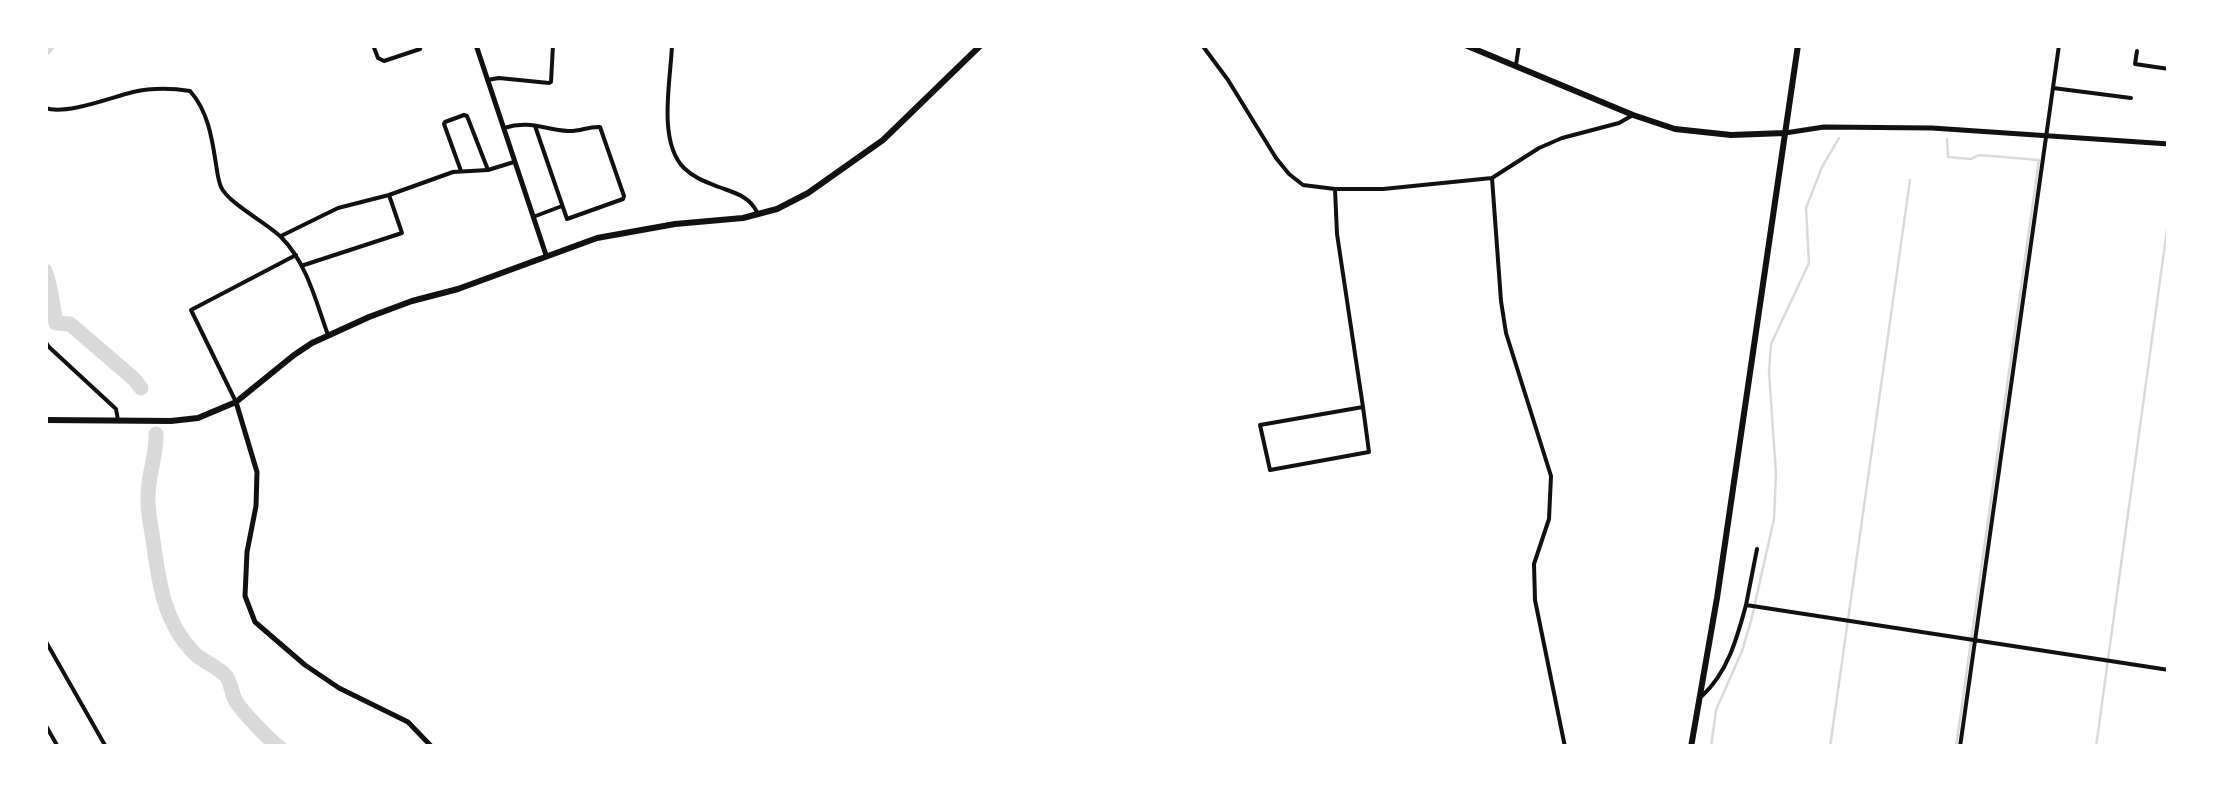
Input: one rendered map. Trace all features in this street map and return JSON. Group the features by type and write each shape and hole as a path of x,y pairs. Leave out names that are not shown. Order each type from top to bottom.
{"highway":[{"path":"45,420 198,418 236,402 294,355 369,317 597,238 777,209 808,193 883,140 981,45"},
{"path":"1465,45 1675,129 1731,136 1785,133"},
{"path":"1691,747 1718,598 1798,45"}],"street":[{"path":"374,45 378,58 384,60 420,49 421,45"},
{"path":"476,45 546,256"},
{"path":"487,80 551,82 551,45"},
{"path":"672,45 667,100 673,150 678,160 697,179 746,198 758,215"},
{"path":"1202,45 1289,174 1304,185 1335,190 1383,190 1492,178 1562,138 1620,123 1633,114"},
{"path":"1516,67 1520,45"},
{"path":"1960,747 2059,45"},
{"path":"2137,51 2135,64 2169,69"},
{"path":"2054,88 2131,98"},
{"path":"45,108 58,111 138,91 190,91 211,132 224,193 281,236 296,256 328,335"},
{"path":"461,171 444,124 464,115 488,170"},
{"path":"504,128 519,124 535,126 574,132 600,126 623,199 568,219 535,126"},
{"path":"1785,133 1824,128 1932,128 2169,144"},
{"path":"281,236 338,208 390,196 440,176 515,162"},
{"path":"1492,178 1506,334 1551,476 1549,519 1534,564 1535,600 1566,747"},
{"path":"1335,190 1337,234 1363,408 1369,452 1270,470 1260,425 1363,408"},
{"path":"303,266 402,234 390,196"},
{"path":"534,216 562,206"},
{"path":"296,256 191,310 236,402 257,472 244,596 255,622 305,665 338,688 408,722 432,747"},
{"path":"45,340 110,402 118,420"},
{"path":"1698,700 1715,685 1736,642 1757,549"},
{"path":"1746,604 2169,670"},
{"path":"45,640 105,745 96,747"},
{"path":"45,724 58,747"}],"waterway":[{"path":"1711,747 1716,710 1742,651 1774,519 1771,344 1809,263 1806,208 1822,167 1839,138"},
{"path":"1947,139 1948,157 1971,159 1979,155 2039,160 1956,747"},
{"path":"1830,747 1910,180"},
{"path":"2096,747 2169,215"},
{"path":"45,271 56,323 70,324 141,388"},
{"path":"156,434 148,506 160,586 169,614 184,641 225,675 237,703 279,747"}]}
